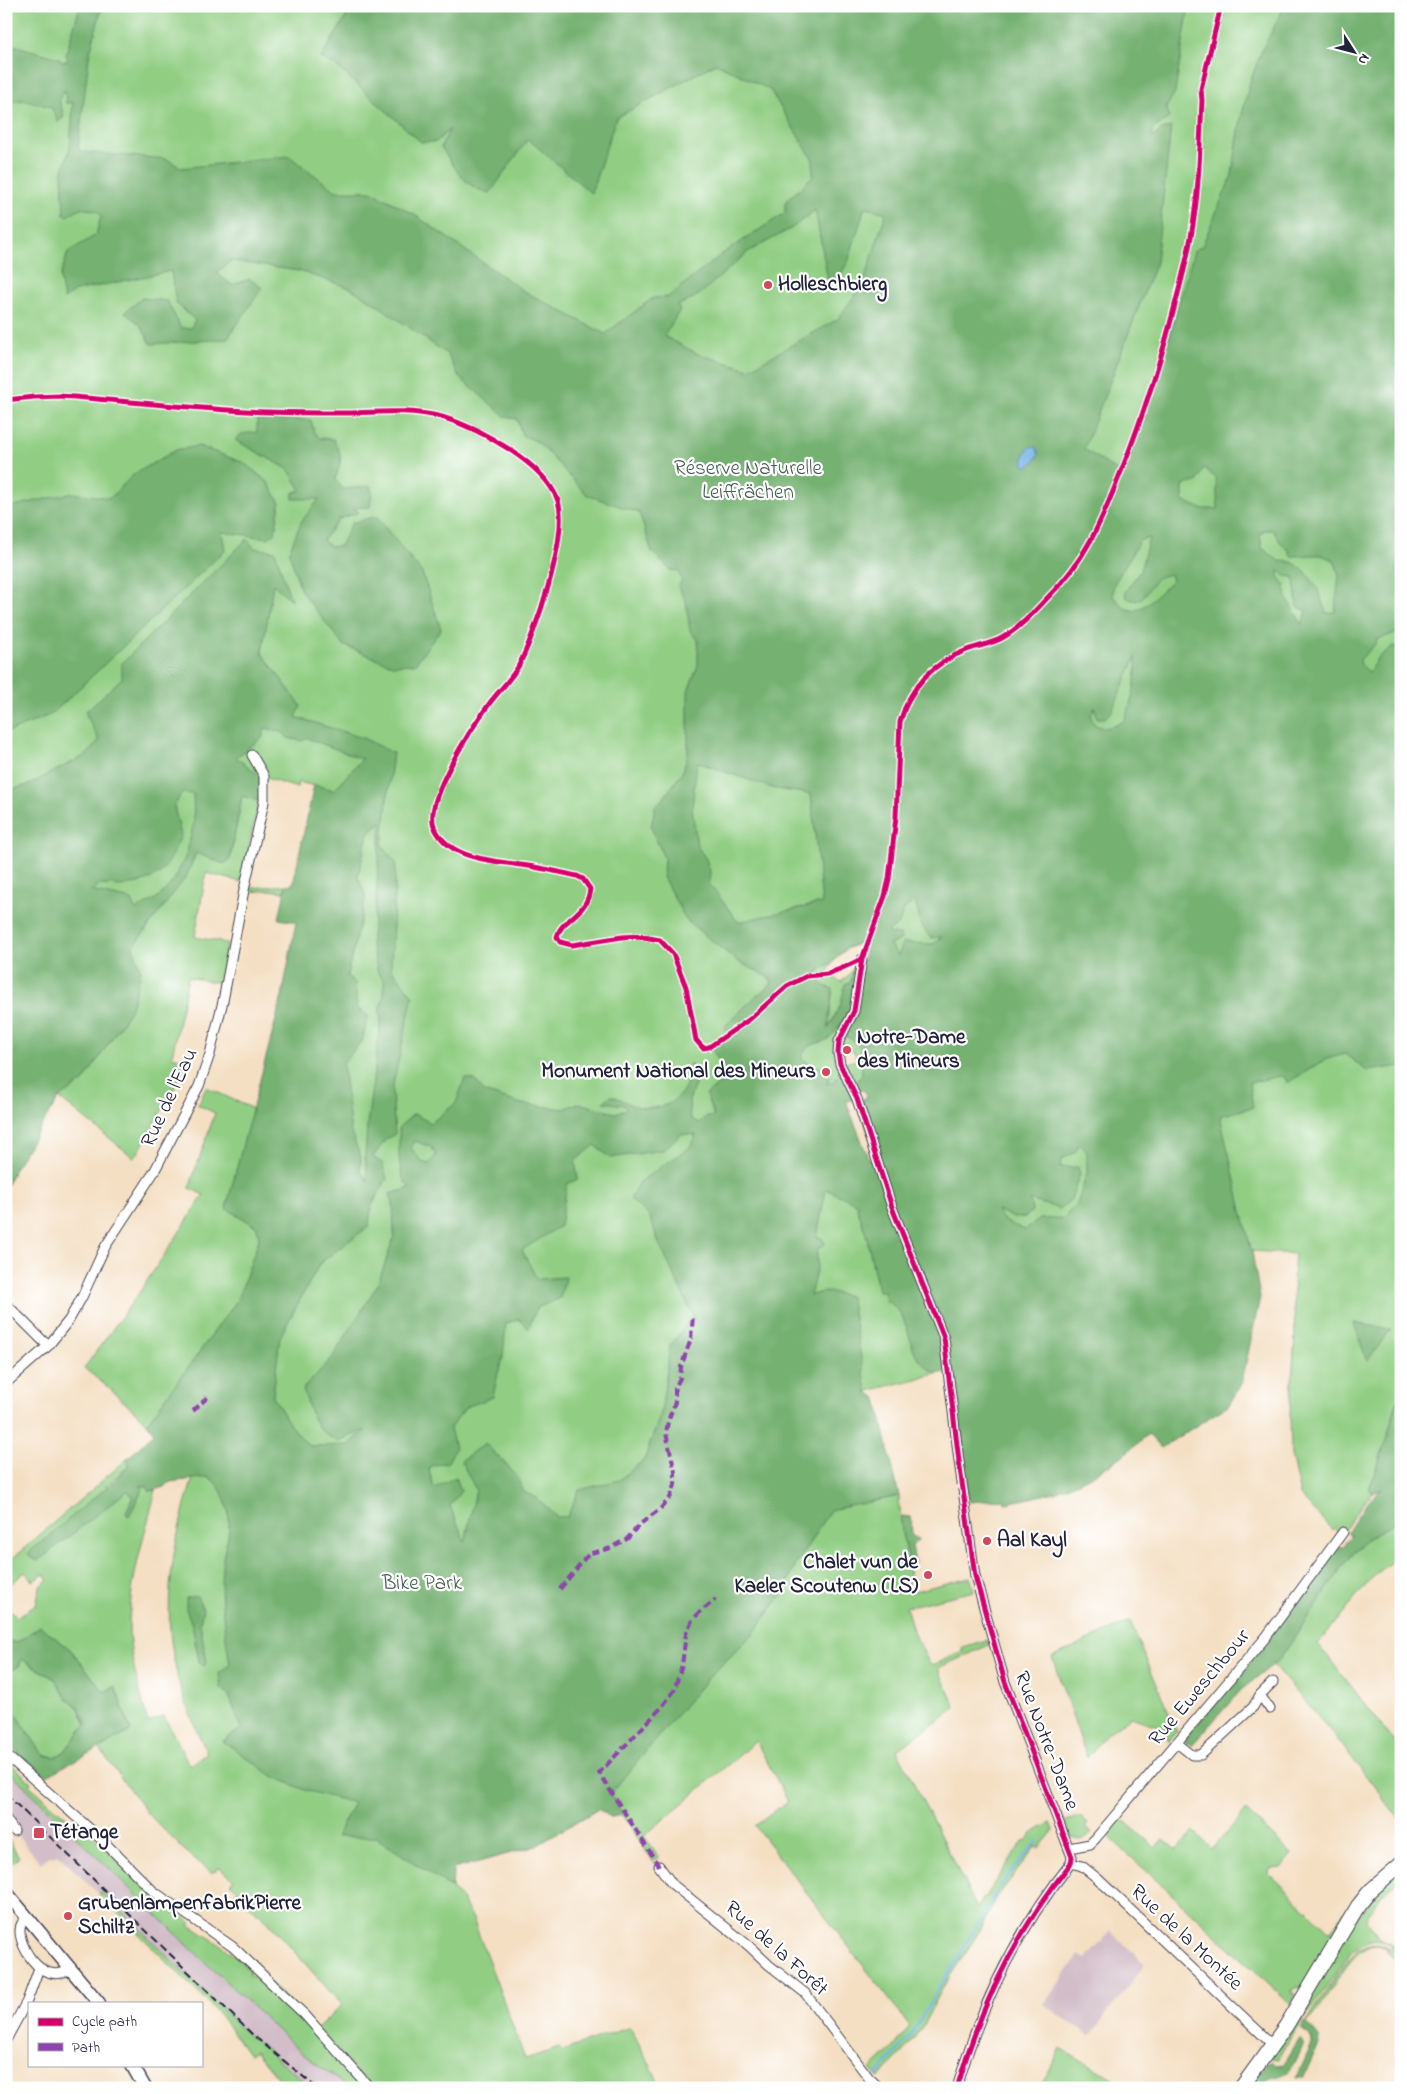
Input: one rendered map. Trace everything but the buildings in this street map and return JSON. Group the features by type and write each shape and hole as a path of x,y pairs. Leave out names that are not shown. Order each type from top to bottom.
{"main road":[{"path":"1241,2088 1273,2045 1358,1906 1370,1891 1401,1864"},
{"path":"6,1892 72,1968 98,2002"},
{"path":"133,2066 145,2088"}],"street":[{"name":"Rue de l'Eau","path":"6,1383 48,1346 69,1320 105,1247 154,1172 176,1132 206,1069 223,1001 244,890 264,802 264,776 252,755"},
{"name":"Rue Notre-Dame","path":"862,959 854,1011 840,1041 838,1053 840,1064 857,1099 893,1210 944,1338 975,1576 1005,1682 1070,1848 1071,1863"},
{"path":"6,1304 48,1346"},
{"name":"Rue Eweschbour","path":"1070,1848 1090,1844 1096,1838 1277,1623 1343,1532"},
{"path":"1177,1743 1192,1756 1201,1755 1253,1708 1260,1695 1273,1682"},
{"path":"1260,1695 1270,1708"},
{"path":"6,1755 99,1837 159,1896 233,1947 295,2004 370,2088"},
{"path":"6,1819 14,1831"},
{"path":"957,2088 973,2035 1006,1961 1043,1901 1071,1863"},
{"name":"Rue de la Montée","path":"1071,1863 1082,1866 1097,1878 1273,2045"},
{"name":"Rue de la Forêt","path":"659,1866 672,1884 805,1993 870,2078 880,2088"},
{"path":"28,1918 21,1923 20,1932 25,1949 39,1968 58,1975 64,1974 72,1968"},
{"path":"6,2040 27,2001 39,1968"},
{"path":"6,2019 14,2026"}],"shaded area":[{"path":"6,1768 203,1960 303,2054 349,2088 312,2088 245,2032 102,1892 99,1894 57,1854 52,1857 50,1855 41,1863 6,1819"},
{"path":"1111,1931 1145,1964 1090,2036 1044,2004 1079,1955 1086,1959"}],"green space":[{"name":"Réserve Naturelle Leiffrächen","path":"6,6 1401,6 1401,1389 1385,1444 1369,1489 1374,1492 1365,1500 1341,1535 1334,1528 1332,1530 1300,1495 1291,1455 1290,1414 1295,1335 1293,1275 1295,1254 1252,1251 1253,1258 951,1370 862,1100 873,1090 869,940 849,948 834,961 827,974 841,982 854,968 859,971 853,1040 861,1047 862,1075 855,1083 858,1090 836,1076 835,1082 827,1084 831,1072 830,1069 811,1066 802,1059 802,1053 813,1044 829,1038 845,1019 827,1031 829,1022 800,1050 800,1070 932,1339 936,1374 860,1393 874,1501 899,1496 902,1534 910,1565 907,1593 970,1577 974,1591 906,1607 914,1634 931,1666 963,1651 962,1647 987,1640 989,1645 938,1668 956,1708 897,1750 977,1908 1023,1841 1027,1840 1031,1834 1051,1823 1054,1830 1039,1848 1036,1846 997,1897 977,1935 946,1982 922,2027 908,2046 878,2078 871,2069 894,2047 910,2026 755,1826 788,1801 756,1741 644,1836 659,1858 653,1862 623,1815 611,1817 598,1809 536,1846 453,1869 452,1888 462,1899 473,1919 525,2059 559,2048 562,2051 630,2027 662,2088 372,2088 317,2028 342,2005 267,1921 235,1894 238,1890 230,1883 234,1880 219,1867 212,1873 183,1849 147,1813 99,1748 131,1731 115,1687 104,1692 70,1649 16,1643 6,1640 6,1613 11,1610 17,1617 36,1605 40,1586 48,1580 44,1574 33,1581 25,1572 6,1588 6,1564 127,1459 129,1465 106,1486 115,1499 127,1491 133,1496 126,1513 128,1516 140,1486 146,1486 150,1491 156,1490 136,1571 129,1621 132,1659 148,1723 164,1716 191,1765 207,1753 189,1712 176,1670 170,1621 170,1597 175,1549 193,1478 208,1477 84,1368 139,1293 204,1195 189,1188 215,1113 198,1105 206,1087 253,1109 282,997 324,788 298,782 297,788 260,776 235,757 230,859 242,796 259,801 241,882 206,873 195,937 227,943 220,983 188,977 172,1056 187,1060 177,1083 138,1153 133,1157 59,1098 19,1161 6,1186","holes":["840,1041 855,1053 856,1060 841,1064"]},
{"name":"Réserve Naturelle Leiffrächen","path":"80,6 102,6 89,57 78,149 83,152 167,159 181,168 289,156 336,191 371,191 412,213 522,290 605,334 653,298 668,297 722,254 785,213 785,202 813,176 813,160 770,90 716,63 616,118 591,193 528,139 490,193 481,191 467,182 441,147 450,129 436,142 421,142 336,66 321,58 351,9 348,6 1189,6 1175,92 1166,108 1170,117 1152,130 1152,138 1162,130 1171,127 1156,262 1084,449 1117,471 1129,460 1138,436 1154,390 1194,251 1202,246 1232,175 1241,118 1251,79 1262,50 1285,6 1401,6 1401,367 1395,365 1399,378 1392,381 1398,391 1401,386 1401,563 1398,564 1397,571 1401,577 1401,634 1396,633 1378,639 1360,660 1361,665 1369,672 1377,659 1393,646 1401,648 1401,1066 1367,1071 1345,1054 1327,1059 1287,1083 1285,1077 1279,1076 1249,1083 1253,1107 1220,1116 1253,1258 1260,1297 1242,1382 1229,1405 1161,1448 1148,1434 1104,1468 1054,1492 1005,1503 1004,1499 969,1502 951,1371 936,1374 918,1358 902,1317 893,1305 886,1301 884,1291 878,1291 867,1238 857,1208 858,1204 826,1189 817,1237 822,1238 825,1244 817,1250 817,1267 810,1296 825,1292 850,1296 867,1391 877,1399 899,1496 830,1510 794,1568 785,1590 754,1633 707,1679 610,1794 623,1815 611,1817 598,1809 536,1846 453,1869 452,1888 375,1837 336,1837 354,1803 304,1790 271,1775 223,1741 241,1729 229,1695 221,1688 219,1673 230,1665 221,1591 222,1566 229,1530 229,1518 225,1498 218,1486 209,1477 170,1482 164,1487 150,1491 146,1486 140,1486 143,1489 129,1516 126,1513 133,1496 127,1491 38,1561 31,1558 28,1553 113,1482 129,1465 127,1459 154,1433 147,1423 238,1299 259,1239 257,1227 226,1208 282,997 296,922 279,919 286,885 293,884 314,785 334,790 362,759 307,738 302,741 288,738 282,732 265,728 262,738 236,757 260,776 259,801 242,796 230,859 224,864 196,853 186,877 133,947 141,971 130,1011 83,1082 59,1098 19,1161 6,1186 6,791 28,785 88,754 99,740 85,712 122,678 122,663 247,539 254,548 275,551 291,600 273,584 262,653 301,706 296,717 363,738 393,753 382,845 396,863 391,968 413,996 392,1091 395,1134 386,1139 373,1157 382,1163 387,1179 371,1207 369,1226 320,1263 280,1337 273,1396 290,1425 309,1446 349,1445 365,1430 338,1441 330,1437 323,1432 314,1420 303,1389 332,1358 378,1284 394,1237 393,1202 390,1194 410,1188 405,1182 400,1168 399,1127 414,1114 431,1123 456,1103 465,1078 475,1080 484,1092 522,1104 564,1109 578,1103 615,1113 627,1109 624,1105 603,1102 611,1096 640,1107 657,1107 672,1101 684,1090 688,1080 690,1063 699,1073 689,1101 690,1118 699,1123 704,1118 714,1116 706,1095 724,1080 722,1066 711,1048 730,1035 724,1027 757,995 772,984 770,978 737,961 686,920 663,877 664,858 651,827 655,806 663,799 683,771 688,753 688,691 698,665 698,640 690,631 686,601 678,587 682,580 678,571 670,570 652,552 639,513 587,495 538,442 522,435 517,419 506,417 459,377 447,354 350,288 299,271 231,261 216,273 232,285 250,279 262,288 227,339 151,344 141,326 125,312 142,298 167,301 181,328 191,328 195,320 176,303 171,271 75,291 64,299 60,277 68,252 96,235 101,216 97,211 80,208 67,216 64,215 62,173 70,148 73,103 66,103 65,90 59,99 64,117 58,122 51,107 24,100 6,103 6,43 59,58 62,62 68,60 66,54","holes":["865,207 886,213 864,282 838,319 749,369 698,354 664,336 680,310 677,305 687,302 700,294 748,252 792,228 815,210 828,280 836,282 848,262","1204,468 1216,478 1218,509 1202,509 1183,501 1183,485 1197,482","1263,530 1272,530 1289,550 1291,556 1321,555 1334,560 1339,575 1335,612 1326,613 1317,587 1305,571 1292,562 1279,561 1262,548 1260,535","1149,538 1140,571 1125,592 1126,597 1132,600 1141,598 1158,578 1170,574 1172,581 1147,604 1135,611 1124,608 1113,596 1113,586 1140,540","1279,570 1285,576 1294,577 1297,606 1307,611 1302,624 1287,599 1285,585 1279,578","1136,657 1134,690 1124,721 1109,727 1098,726 1094,724 1091,716 1095,707 1097,718 1105,718 1112,711","697,762 775,789 811,794 822,903 738,922 709,883 710,871 706,859 697,846 692,808","182,793 193,794 194,822 186,855 174,880 159,897 136,910 132,900 91,891 100,885 125,886 146,881 159,874 168,863 181,836 174,806","381,822 376,902 371,943 378,973 384,980 384,996 379,1012 381,1020 367,1125 365,1157 368,1181 360,1170 361,1157 351,1133 343,1063 362,1041 368,1016 357,1008 355,983 347,976 366,897 358,877 368,833","915,901 921,925 931,938 942,937 933,944 903,943 898,956 890,945 901,939 900,935 888,933 899,923 904,909","868,940 860,970 853,971 851,981 845,984 841,1004 828,1029 833,989 822,985 818,971 832,962 847,947","848,1016 843,1035 853,1040 861,1048 862,1075 855,1083 858,1090 865,1091 867,1096 859,1107 877,1158 869,1160 846,1101 857,1099 852,1087 836,1076 834,1082 827,1084 828,1076 822,1074 823,1068 811,1065 802,1058 802,1054 806,1049 827,1039","681,1134 696,1135 689,1148 639,1182 630,1199 650,1217 658,1241 693,1316 670,1346 661,1413 644,1460 619,1480 579,1490 567,1517 557,1517 537,1498 522,1491 519,1478 485,1443 461,1461 476,1490 465,1542 450,1506 461,1491 456,1477 434,1488 429,1470 431,1466 448,1462 455,1448 450,1428 466,1407 493,1397 503,1357 506,1323 520,1319 528,1329 537,1308 560,1298 566,1277 537,1279 522,1250 560,1226 567,1184 578,1179 575,1161 595,1145 610,1158 663,1150","415,1141 431,1147 436,1155 429,1164 422,1162 411,1148","1080,1144 1087,1152 1087,1173 1077,1204 1063,1218 1039,1219 1025,1230 1004,1221 997,1210 1014,1218 1026,1217 1032,1211 1030,1200 1060,1209 1071,1199 1080,1174 1078,1167 1060,1167 1061,1160 1074,1153"]},
{"path":"257,420 311,420 314,432 319,438 333,439 336,445 340,459 335,479 343,489 370,486 372,491 370,507 353,508 359,512 339,519 323,540 331,547 340,546 352,523 376,516 422,573 441,629 415,664 392,665 343,645 301,591 289,552 301,522 319,499 293,499 293,493 301,490 288,469 235,440 242,434 257,432"},
{"path":"199,446 244,463 268,482 280,503 275,533 268,538 222,532 225,550 52,714 6,733 6,508 71,493 110,498 134,474 176,450"},
{"path":"286,885 284,892 270,890 250,892 251,888"},
{"path":"1354,1323 1391,1329 1368,1360 1366,1359"},
{"path":"1401,1389 1401,1480 1399,1482 1401,1482 1401,1518 1366,1540 1352,1553 1279,1660 1241,1690 1191,1746 1188,1742 1187,1744 1184,1738 1289,1614 1337,1546 1343,1547 1352,1535 1347,1533 1367,1502 1382,1489 1374,1492 1369,1489 1385,1444"},
{"path":"901,1516 911,1517 912,1536 919,1539 912,1546 915,1563 910,1565 902,1534"},
{"path":"1401,1518 1401,1553 1371,1579 1318,1644 1401,1750 1401,1821 1335,1736 1273,1665 1279,1660 1352,1553 1366,1540"},
{"path":"197,1596 203,1609 200,1623 207,1662 204,1666 199,1662 192,1625 186,1609 186,1598"},
{"path":"1130,1621 1177,1732 1169,1742 1162,1727 1130,1717 1104,1736 1087,1758 1052,1657"},
{"path":"40,1626 70,1649 104,1692 115,1686 131,1731 44,1777 6,1740 6,1718 12,1713 17,1715 43,1755 55,1757 64,1752 86,1724 78,1707 65,1696 56,1680 22,1659 19,1666 6,1674 6,1640 16,1643"},
{"path":"22,1659 56,1680 65,1696 78,1707 86,1724 64,1752 55,1757 43,1755 17,1715 12,1713 6,1718 6,1674 19,1666"},
{"path":"6,1740 44,1777 38,1780 6,1750"},
{"path":"6,1759 31,1782 29,1785 81,1830 83,1828 97,1839 151,1893 191,1922 189,1925 224,1947 249,1969 251,1967 249,1975 252,1977 262,1974 370,2088 349,2088 303,2054 203,1960 6,1768"},
{"path":"1246,1811 1292,1855 1282,1868 1270,1869 1269,1874 1330,1932 1362,1891 1401,1855 1401,1860 1302,1990 1297,1987 1291,1991 1296,1995 1290,2003 1106,1834 1121,1818 1156,1848 1164,1839 1177,1850 1194,1831 1212,1849"},
{"path":"1080,1816 1088,1824 1085,1828 1092,1833 1085,1839 1080,1840 1071,1837 1065,1822"},
{"path":"8,1839 19,1857 13,1863 6,1855"},
{"path":"1401,1869 1401,1878 1375,1902 1367,1921 1379,1938 1395,1945 1401,1939 1401,1965 1387,1952 1387,1948 1376,1945 1390,1948 1394,1946 1382,1941 1367,1942 1352,1951 1292,2035 1279,2059 1272,2058 1272,2054 1364,1904"},
{"path":"101,1891 245,2032 312,2088 286,2088 255,2051 249,2055 221,2016 99,1894"},
{"path":"1376,1945 1366,1948 1356,1955 1314,2016 1306,2023 1331,1983 1347,1962 1364,1947"},
{"path":"1304,2022 1319,2037 1319,2044 1304,2077 1297,2077 1312,2044 1309,2035 1300,2029"},
{"path":"1299,2039 1302,2039 1304,2043 1289,2072 1266,2081 1259,2088 1247,2088 1265,2065 1272,2061 1276,2065 1284,2064"},
{"path":"1061,2048 1129,2088 1040,2088"}],"water":[{"path":"1032,446 1036,447 1039,454 1034,462 1027,467 1024,465 1024,456"}],"waterway":[{"path":"876,2076 911,2035 1006,1878 1038,1841"},
{"path":"866,2088 869,2084"}],"railway":[{"path":"6,1794 254,2036 317,2088"}],"marked path":[{"path":"560,1589 591,1553 608,1549 627,1539 639,1525 660,1509 670,1498 675,1485 675,1472 666,1433 675,1402 675,1388 680,1378 681,1367 691,1339 693,1316"},
{"path":"193,1411 209,1396"},
{"path":"659,1866 599,1773 661,1708 674,1691 682,1665 686,1634 691,1622 716,1599"}],"cycle path":[{"path":"957,2088 966,2057 989,1998 1034,1914 1071,1863 1072,1857 1005,1682 975,1576 944,1338 893,1210 857,1099 840,1064 838,1053 839,1041 854,1011 862,959 885,896 889,879 896,817 900,722 904,709 916,687 933,669 954,655 998,640 1009,634 1033,613 1062,582 1073,569 1098,526 1132,444 1166,339 1190,243 1198,183 1201,89 1221,6"},
{"path":"6,400 60,396 243,411 430,414 473,429 509,449 539,473 551,487 558,501 560,517 559,537 555,560 541,609 518,667 489,704 462,745 436,799 433,814 434,826 441,837 449,846 472,856 542,868 583,879 590,889 588,898 579,911 559,931 557,937 560,942 572,945 638,936 660,940 673,954 686,987 696,1040 703,1048 709,1047 750,1019 787,986 807,976 827,974 862,959"}],"place":[{"name":"Holleschbierg","path":"768,285"},
{"name":"Notre-Dame des Mineurs","path":"847,1050"},
{"name":"Monument National des Mineurs","path":"826,1072"},
{"name":"Aal Kayl","path":"987,1541"},
{"name":"Chalet vun de Kaeler Scoutenw (LS)","path":"928,1575"},
{"name":"Tétange","path":"39,1833"},
{"name":"GrubenlampenfabrikPierre Schiltz","path":"68,1916"}],"park label":[{"name":"Bike Park","path":"422,1584"}]}
